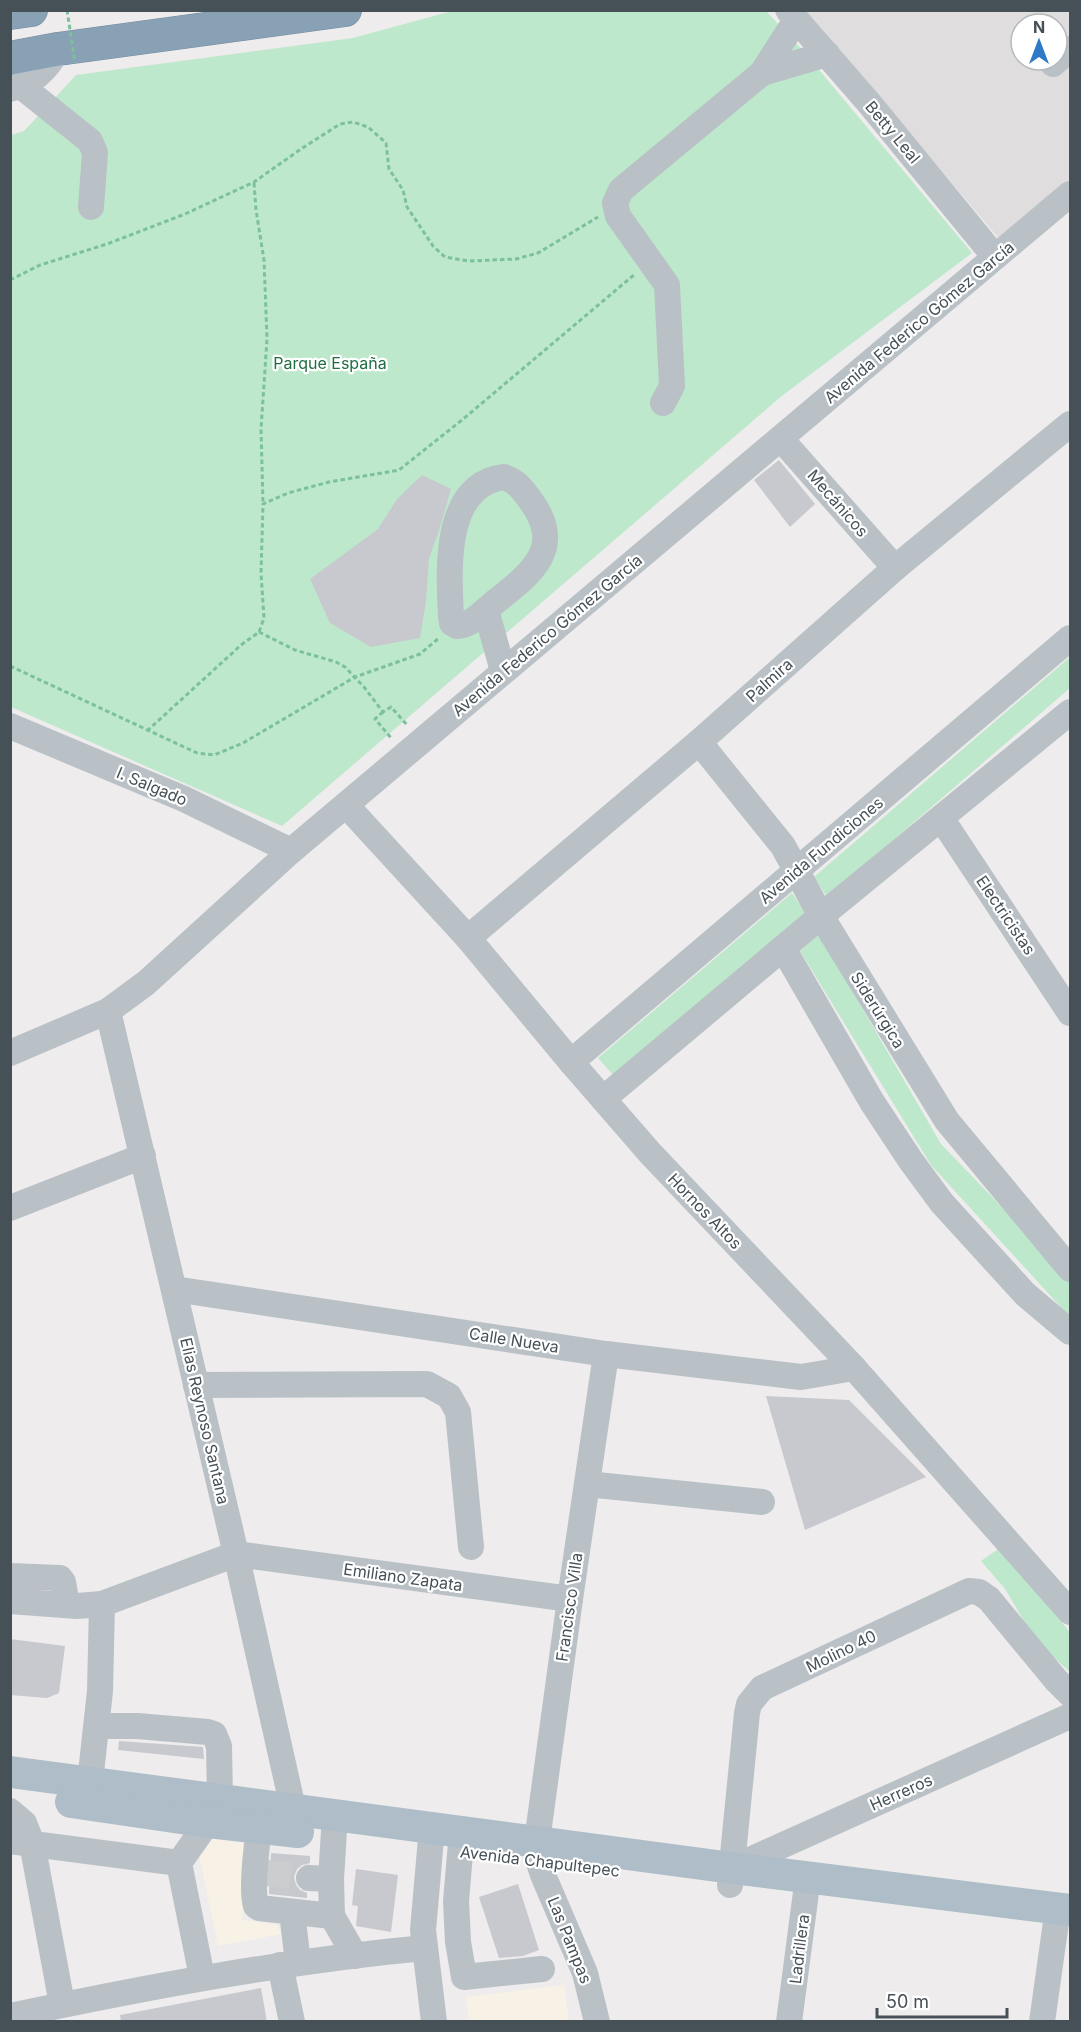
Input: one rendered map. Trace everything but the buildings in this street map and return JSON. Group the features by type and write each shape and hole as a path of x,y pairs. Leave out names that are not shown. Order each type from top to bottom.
{"highway":[{"path":"10,13 31,10"},
{"path":"14,78 67,56 345,10"}],"main road":[{"path":"10,1772 89,1794 214,1811"},
{"name":"Avenida Chapultepec","path":"10,1792 89,1794 151,1814 214,1811 260,1816 1063,1919"}],"street":[{"name":"Betty Leal","path":"792,15 995,257"},
{"path":"663,403 672,386 667,285 618,216 615,203 621,190 762,73 792,15"},
{"path":"762,73 827,54"},
{"path":"14,78 90,141 95,153 92,207"},
{"name":"Avenida Federico Gómez García","path":"10,1053 108,1011 146,983 291,851 1071,194"},
{"name":"Palmira","path":"468,938 699,742 895,568 1071,424"},
{"name":"Mecánicos","path":"781,439 895,568"},
{"path":"504,477 515,482 540,514 546,528 546,540 539,560 518,584 471,619 451,617 450,577 456,524 462,506 477,489 495,478 504,477"},
{"path":"471,619 496,677"},
{"name":"Avenida Fundiciones","path":"571,1062 1071,638"},
{"path":"603,1099 821,916 1071,712"},
{"name":"I. Salgado","path":"10,726 184,799 291,851"},
{"name":"Siderúrgica","path":"699,742 783,846 821,916 947,1121 1071,1269"},
{"name":"Hornos Altos","path":"346,805 468,938 658,1162 854,1368 1071,1612"},
{"name":"Electricistas","path":"941,818 1071,1012"},
{"path":"783,948 872,1102 942,1203 1025,1294 1071,1332"},
{"name":"Elias Reynoso Santana","path":"108,1011 236,1554 296,1821"},
{"path":"10,1208 143,1156"},
{"name":"Calle Nueva","path":"174,1289 606,1354 801,1377 854,1368"},
{"name":"Francisco Villa","path":"538,1850 570,1599 606,1354"},
{"path":"196,1385 427,1384 449,1396 458,1412 471,1547"},
{"path":"587,1484 762,1502"},
{"path":"10,1601 86,1606 102,1604 236,1554"},
{"name":"Emiliano Zapata","path":"236,1554 570,1599"},
{"path":"10,1576 60,1578 63,1581 67,1605"},
{"name":"Molino 40","path":"731,1876 747,1713 753,1696 762,1688 969,1591 979,1592 989,1599 1056,1680 1071,1694"},
{"path":"89,1794 97,1726 102,1604"},
{"name":"Herreros","path":"731,1876 1071,1716"},
{"path":"97,1726 137,1726 214,1734 219,1746 214,1811 179,1863 202,1977"},
{"path":"10,1811 24,1823 21,1842 62,2004"},
{"path":"260,1816 260,1873 254,1898 256,1906 332,1916"},
{"path":"334,1826 320,1879 332,1916 355,1956"},
{"path":"434,2022 424,1948 423,1912 446,1839"},
{"path":"446,1839 464,1977"},
{"path":"21,1842 179,1863"},
{"name":"Las Pampas","path":"538,1850 585,1973 597,2022"},
{"name":"Ladrillera","path":"789,2022 807,1886"},
{"path":"292,1912 289,1964 292,2022"},
{"path":"1042,2022 1063,1919"},
{"path":"10,2016 202,1977 424,1948"},
{"path":"429,1982 542,1968"}],"path":[{"path":"67,10 67,56"},
{"path":"10,280 40,265 107,244 185,214 254,182 340,124 353,122 368,127 386,143 389,169 402,190 407,207 433,246 445,257 469,261 516,259 538,253 600,216 618,216"},
{"path":"147,731 241,645 259,632 264,618 261,573 263,504 261,429 267,339 264,260 254,182"},
{"path":"263,504 288,493 329,482 399,470 650,262"},
{"path":"10,666 197,753 214,755 243,743 355,677 420,654 471,619"},
{"path":"259,632 308,655 336,662 355,677 383,712"},
{"path":"390,707 414,748 375,719 390,707"}],"shaded area":[{"path":"806,11 1070,11 1070,181 1001,241"},
{"path":"206,1838 250,1844 242,1920 277,1925 281,1934 218,1946 198,1849"},
{"path":"564,1985 569,2021 469,2021 466,1997"}],"green space":[{"name":"Parque España","path":"452,11 766,11 805,53 972,253 783,395 282,826 11,707 11,135 24,131 76,75 353,38"},
{"path":"1070,657 1070,688 827,897 814,877"},
{"path":"792,893 808,917 614,1076 598,1058"},
{"path":"819,934 941,1144 1070,1278 1070,1317 931,1165 800,951"},
{"path":"1004,1545 1070,1633 1070,1672 1048,1652 1027,1626 1005,1589 981,1561"}],"tunnel":[{"path":"265,1873 309,1878"}]}
